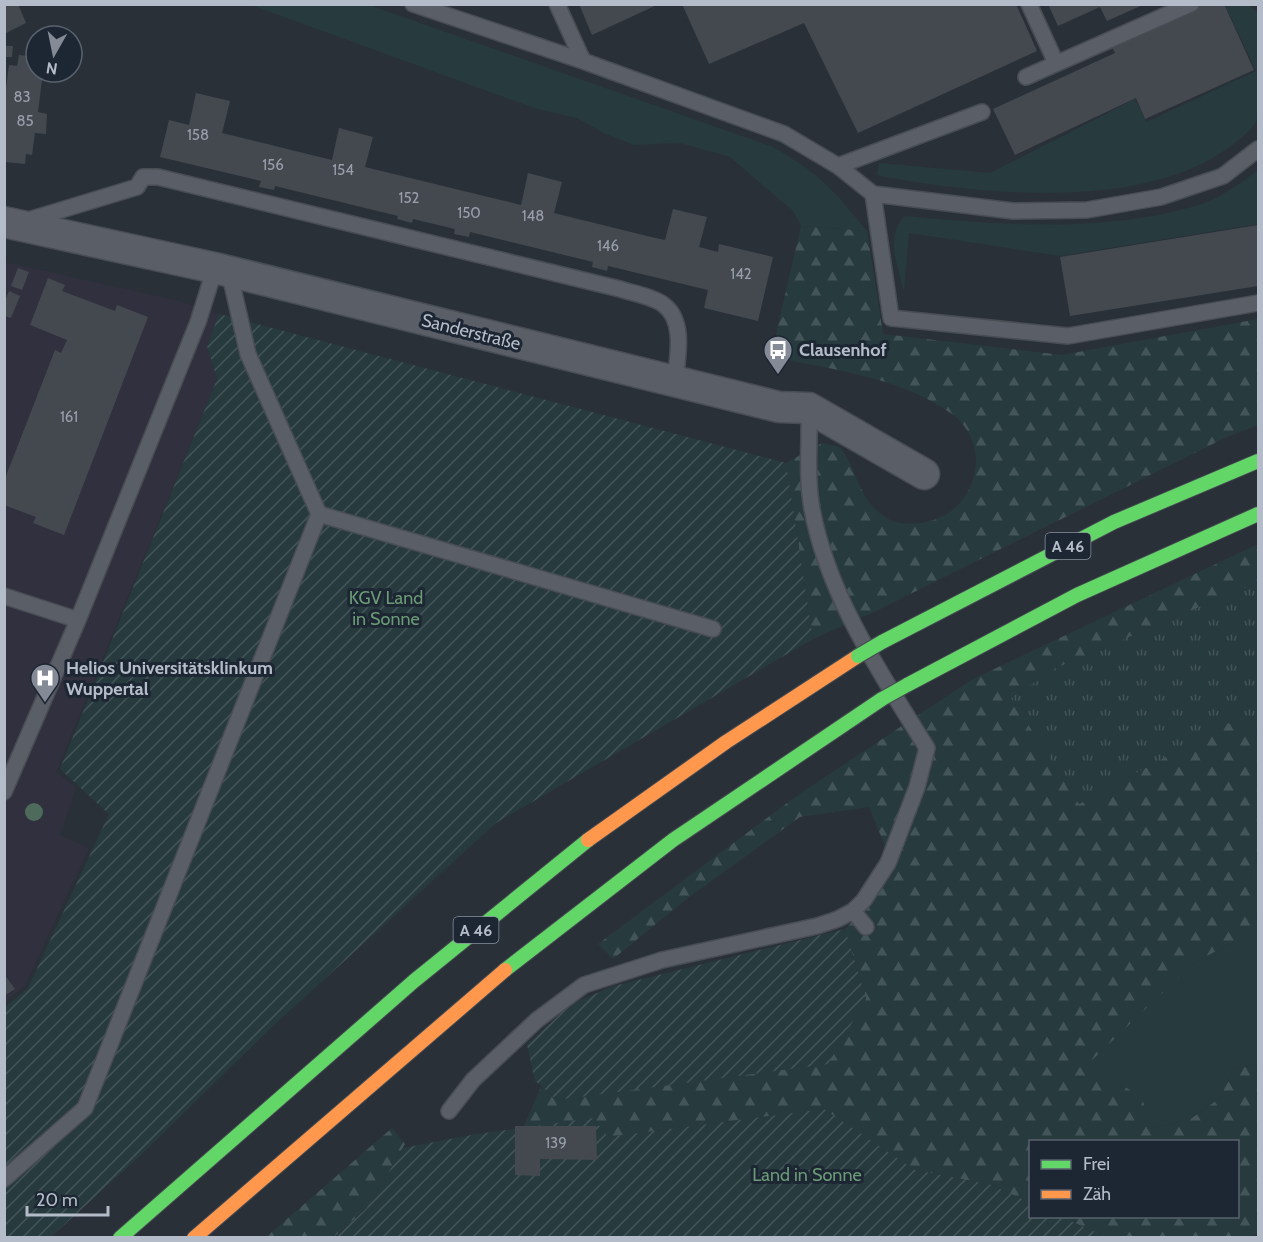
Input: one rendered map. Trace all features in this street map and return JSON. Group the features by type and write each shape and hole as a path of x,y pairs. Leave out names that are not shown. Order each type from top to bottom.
{"highway":[{"name":"A 46","path":"120,1238 382,1008 516,897 709,752 882,642 1062,548 1156,504 1258,461"},
{"name":"A 46","path":"194,1238 416,1044 554,930 736,793 907,685 1077,595 1258,514"}],"street":[{"name":"Sanderstraße","path":"11,223 222,270 778,406 809,408 924,474"}],"lane":[{"path":"413,4 583,61 784,134 838,166 873,194 1013,211 1087,210 1161,197 1222,177 1258,149"},
{"path":"557,4 583,61"},
{"path":"1029,4 1056,63"},
{"path":"1026,77 1191,4"},
{"path":"838,166 982,112"},
{"path":"11,223 137,187 143,177 170,178 620,289 664,304 674,318 678,338 675,382"},
{"path":"873,194 891,318 1068,336 1258,303"},
{"path":"4,1179 85,1108 319,514 248,354 222,270"},
{"path":"4,792 78,620 198,322 222,270"},
{"path":"449,1111 472,1080 537,1020 584,985 662,960 838,920 854,911 864,900 888,863 917,787 927,748 848,612 825,559 812,508 809,408"},
{"path":"319,514 713,629"},
{"path":"4,596 78,620"},
{"path":"854,911 866,927"}],"shaded area":[{"path":"5,262 179,301 219,314 207,346 217,379 56,772 76,788 60,835 89,848 25,985 5,1002"}],"green space":[{"path":"251,5 369,5 773,147 825,183 867,231 801,226 793,211 730,157 680,143 634,145 604,133 577,118 537,109"},
{"path":"1225,5 1248,5 1258,12 1259,114 1254,125 1243,137 1195,167 1153,181 1107,189 1059,193 962,188 877,175 879,163 990,173 1135,99 1146,122 1256,71"},
{"path":"1258,170 1258,224 1060,256 909,233 904,292 894,252 894,242 895,233 905,216 1015,224 1127,220 1164,214 1207,202 1230,190"},
{"path":"801,226 867,231 883,334 1062,355 1258,319 1258,425 1227,437 876,611 813,639 786,463 822,443 840,447 871,505 890,520 912,524 943,516 957,506 968,492 974,477 976,460 973,443 965,427 952,414 932,401 911,391 865,376 771,356"},
{"name":"KGV Land in Sonne","path":"219,314 786,463 813,639 496,823 274,1025 142,1154 51,1237 5,1237 4,1008 28,988 109,814 60,769 217,379 207,346"},
{"path":"1258,544 1258,582 1054,669 1012,698 1079,804 1228,723 1258,732 1258,855 1250,874 1257,912 1254,922 1238,940 1195,962 1089,1063 1142,1098 1151,1129 1192,1118 1220,1098 1233,1069 1258,1064 1258,1234 1244,1238 1107,1237 1063,1218 1239,1218 1239,1140 1029,1140 1029,1203 992,1185 915,1170 819,1110 608,1137 523,1128 541,1087 557,1100 866,999 845,929 874,900 895,870 869,807 800,817 688,898 613,959 598,944 798,795 971,680"},
{"path":"1258,582 1258,732 1228,723 1079,804 1011,698 1054,669"},
{"path":"1258,855 1258,1064 1233,1069 1220,1098 1192,1118 1151,1129 1088,1063 1195,962 1238,940 1257,912 1250,874"},
{"path":"845,929 866,999 828,1064 557,1100 535,1081 527,1045 571,1004 614,986"},
{"name":"Land in Sonne","path":"824,1109 915,1170 992,1185 1029,1203 1029,1218 1063,1218 1107,1237 334,1238 367,1208 403,1148 477,1134 593,1118 608,1137"},
{"path":"392,1128 405,1144 367,1208 334,1237 265,1238"}],"building":[{"path":"4,4 18,4 26,23 4,34"},
{"path":"579,4 659,4 592,35"},
{"path":"682,4 1016,4 1037,51 858,133 804,23 709,64"},
{"path":"1048,4 1145,4 1107,21 1100,7 1058,26"},
{"path":"1199,4 1224,4 1254,70 1145,119 1136,98 1015,155 993,109 1115,53 1111,45"},
{"path":"4,46 13,46 12,57 4,57"},
{"path":"19,55 24,56 24,84 42,84 38,112 47,114 46,134 35,133 32,155 26,154 25,164 5,162 4,103 9,65 17,66"},
{"path":"196,93 230,101 222,133 332,160 339,128 373,137 365,167 521,205 528,173 562,182 554,213 647,236 665,240 673,209 707,217 699,247 718,252 719,244 773,257 758,321 704,308 708,290 608,266 607,271 592,267 593,262 470,232 469,237 454,234 455,229 413,219 412,223 397,219 398,216 275,186 274,190 259,187 261,181 160,157 169,120 189,125"},
{"path":"1258,225 1258,286 1070,316 1060,257"},
{"path":"18,268 29,272 22,290 11,286"},
{"path":"48,278 65,285 62,291 115,311 117,305 148,317 64,535 33,523 36,517 4,505 4,481 55,350 61,353 67,340 30,325"},
{"path":"9,291 20,296 11,318 4,316 4,303"},
{"path":"4,974 15,989 4,996"},
{"path":"515,1126 596,1126 597,1160 540,1159 540,1176 515,1175"}],"traffic: fast":[{"path":"882,642 1114,522 1258,461"},
{"path":"907,685 1077,595 1258,514"},
{"path":"858,656 882,642"},
{"path":"882,699 907,685"},
{"path":"505,970 673,840 882,699"},
{"path":"120,1238 414,981 588,840"}],"traffic: slow":[{"path":"588,840 726,742 858,656"},
{"path":"194,1238 505,970"}],"place":[{"name":"Clausenhof","path":"778,376"},
{"name":"Helios Universitätsklinkum Wuppertal","path":"45,704"}]}
